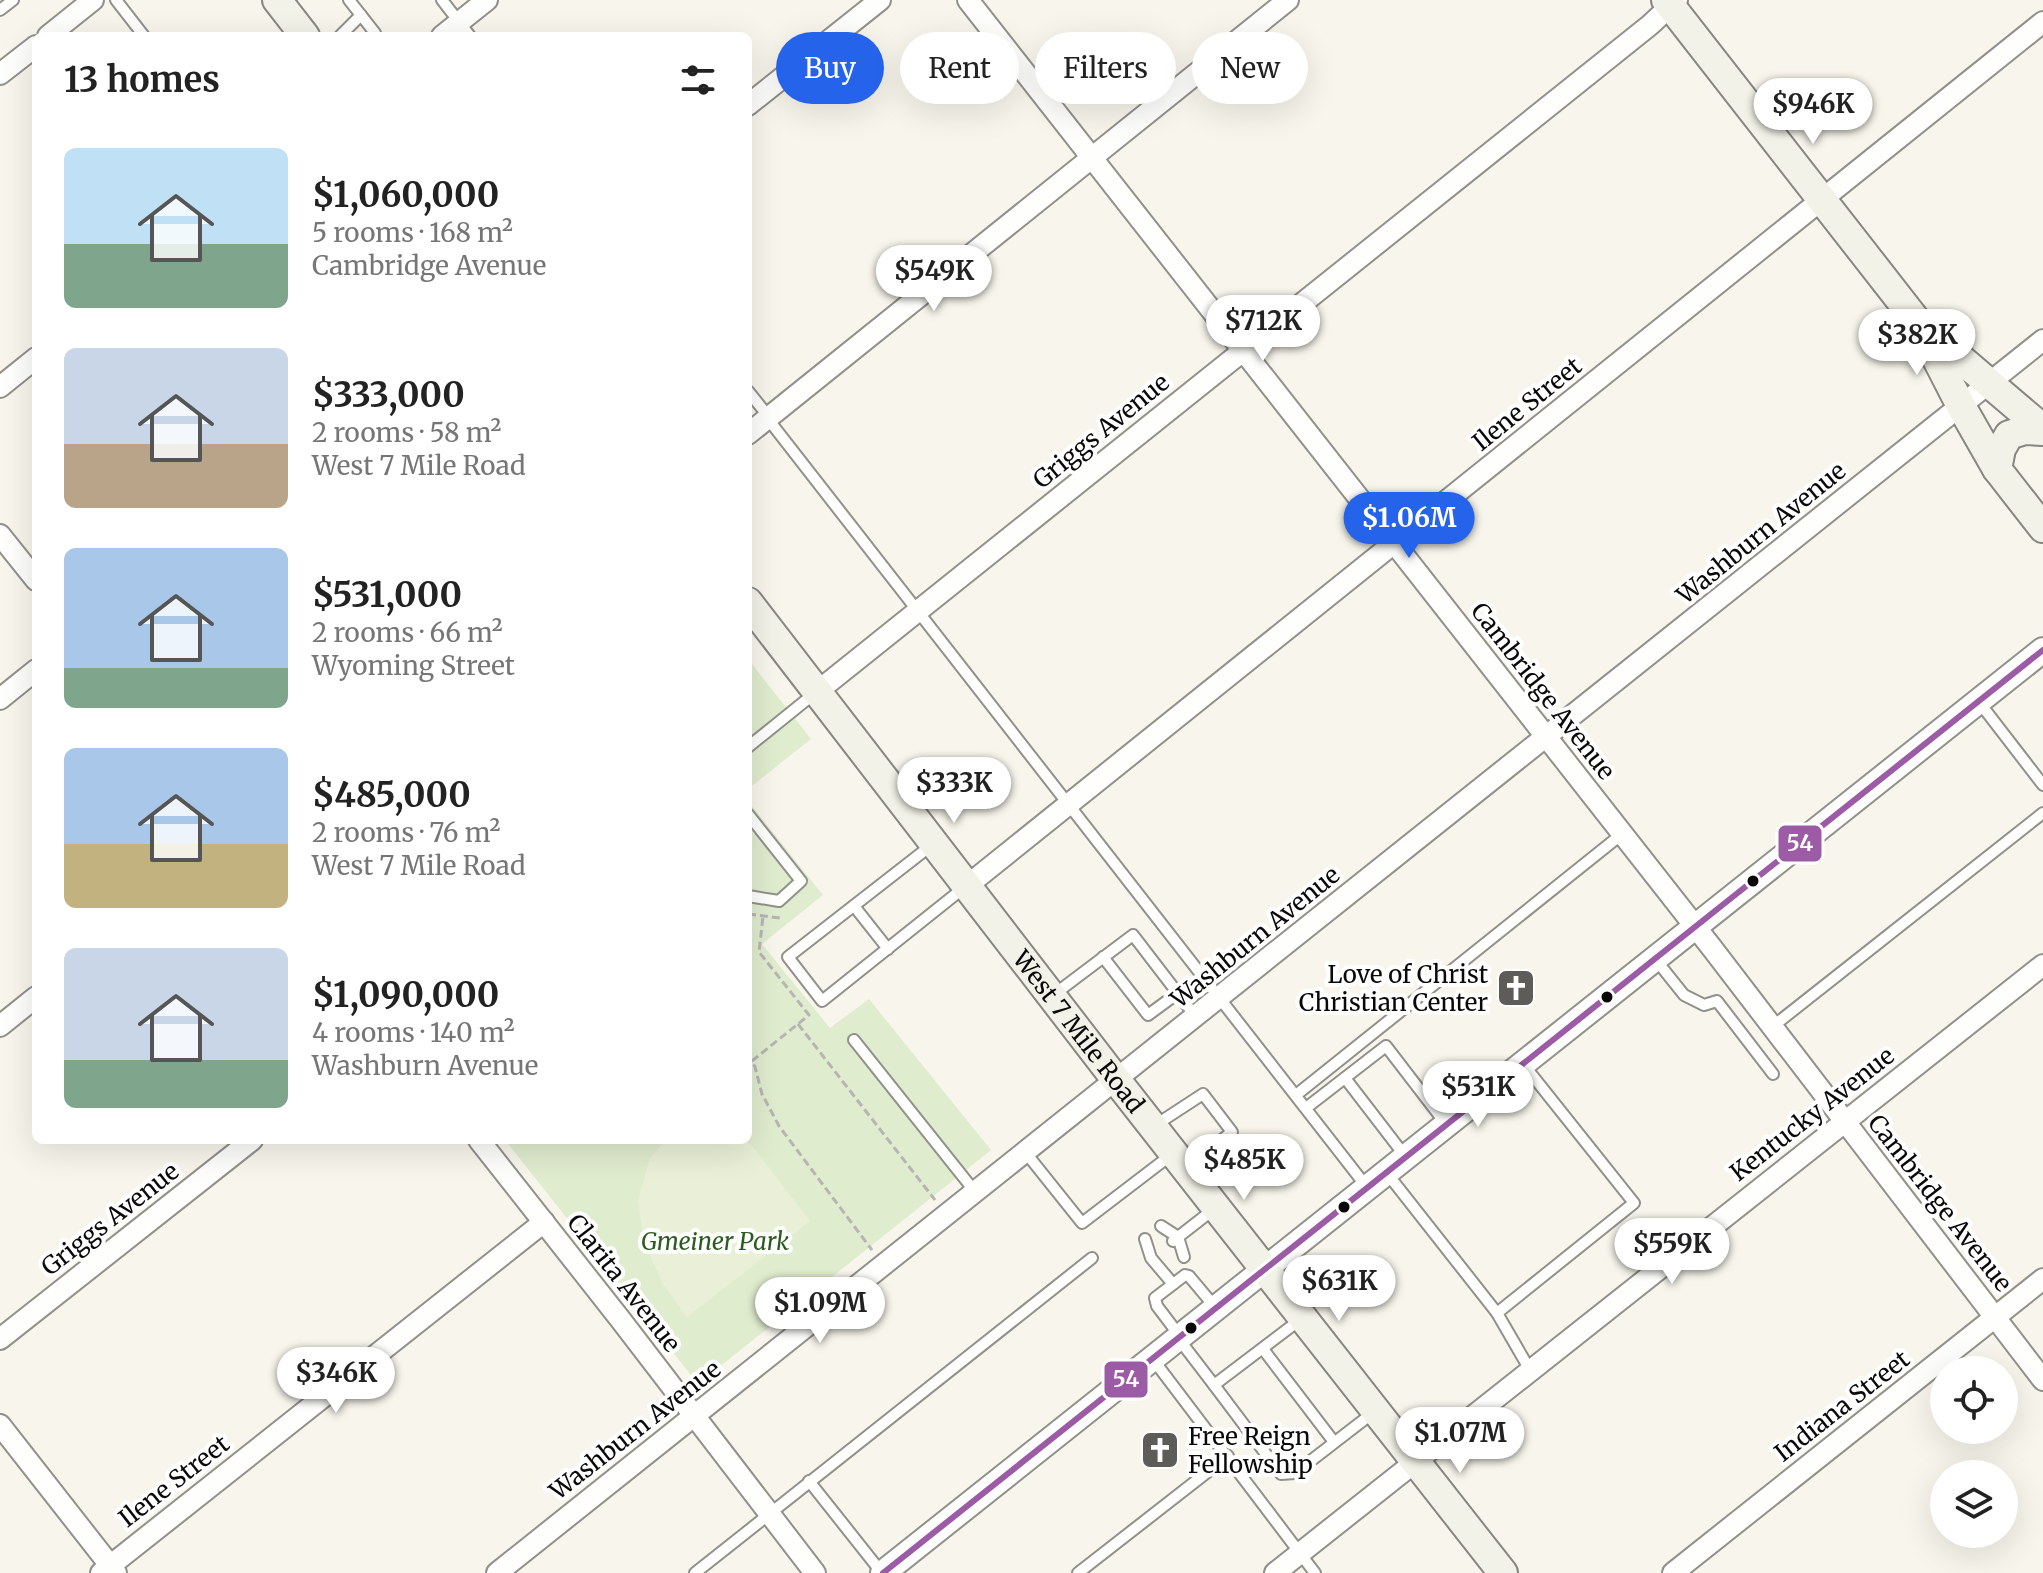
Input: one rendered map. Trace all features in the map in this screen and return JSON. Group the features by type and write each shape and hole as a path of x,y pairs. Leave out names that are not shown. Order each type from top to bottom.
{"main road":[{"path":"277,0 302,32"},
{"path":"1671,2 1919,324 1997,469 2043,528"},
{"path":"1919,324 2043,430"},
{"path":"1997,469 2001,449 2009,435 2025,430 2043,430"},
{"name":"West 7 Mile Road","path":"752,607 1152,1127 1503,1573"}],"street":[{"path":"53,32 93,0"},
{"path":"465,29 487,0"},
{"path":"752,102 880,0"},
{"name":"Cambridge Avenue","path":"968,0 1696,927 2043,1380"},
{"path":"752,431 1288,0"},
{"name":"Griggs Avenue","path":"818,691 1243,351 1671,2"},
{"name":"Ilene Street","path":"968,885 2043,22"},
{"path":"0,74 32,49"},
{"name":"Washburn Avenue","path":"497,1573 2043,340"},
{"path":"0,387 32,361"},
{"path":"0,535 32,575"},
{"path":"882,1573 2043,650"},
{"path":"0,699 32,673"},
{"name":"Kentucky Avenue","path":"1275,1573 2043,965"},
{"path":"0,1026 32,1000"},
{"name":"Griggs Avenue","path":"0,1339 247,1144"},
{"name":"Clarita Avenue","path":"482,1144 815,1573"},
{"name":"Ilene Street","path":"109,1570 544,1222"},
{"name":"Indiana Street","path":"1685,1569 2043,1279"},
{"path":"0,1425 109,1570"}],"lane":[{"path":"0,10 13,0"},
{"path":"116,0 141,32"},
{"path":"349,0 374,32"},
{"path":"442,0 465,29"},
{"path":"344,32 361,15"},
{"path":"752,396 1306,1108 1376,1179 1497,1313 1530,1370"},
{"path":"752,744 818,691"},
{"path":"1979,702 2043,785"},
{"path":"1772,1027 2043,813"},
{"path":"752,819 801,881 779,901 752,897"},
{"path":"1296,1095 1622,834"},
{"path":"935,843 788,957 822,1001 968,885"},
{"path":"854,906 888,949"},
{"path":"1052,996 1133,935 1196,1017"},
{"path":"1103,957 1148,1015 1178,993"},
{"path":"1656,960 1684,995 1704,1005 1717,1001 1773,1074"},
{"path":"854,1040 976,1193"},
{"path":"1306,1108 1386,1046 1446,1124"},
{"path":"1497,1313 1634,1203 1523,1063"},
{"path":"1345,1078 1405,1156"},
{"path":"1026,1153 1082,1223 1179,1161 1232,1132 1203,1094 1152,1127"},
{"path":"1175,1239 1215,1207"},
{"path":"1161,1226 1175,1239 1184,1257"},
{"path":"1145,1239 1173,1284"},
{"path":"1154,1256 1167,1269"},
{"path":"695,1573 1092,1258"},
{"path":"1215,1307 1185,1275 1155,1301 1281,1474 1295,1473 1376,1411"},
{"path":"1214,1385 1302,1318"},
{"path":"1263,1349 1334,1442"},
{"path":"1152,1357 1315,1573"},
{"path":"1078,1573 1228,1456"},
{"path":"809,1481 882,1573"}],"path":[{"path":"752,915 780,918"},
{"path":"763,916 759,952 809,1015 752,1061 762,1094 779,1126 872,1250"},
{"path":"798,1024 935,1200"}],"green space":[{"path":"752,664 811,739 752,786"},
{"name":"Gmeiner Park","path":"752,806 823,895 762,944 830,1028 869,999 991,1150 698,1384 508,1144 752,1144"},
{"path":"662,1144 750,1144 810,1221 687,1317 663,1284 644,1242 638,1201 650,1158"}],"transit line":[{"name":"54","path":"883,1573 2043,650"}],"place":[{"name":"Love of Christ Christian Center","path":"1516,988"},
{"name":"Free Reign Fellowship","path":"1160,1450"}]}
